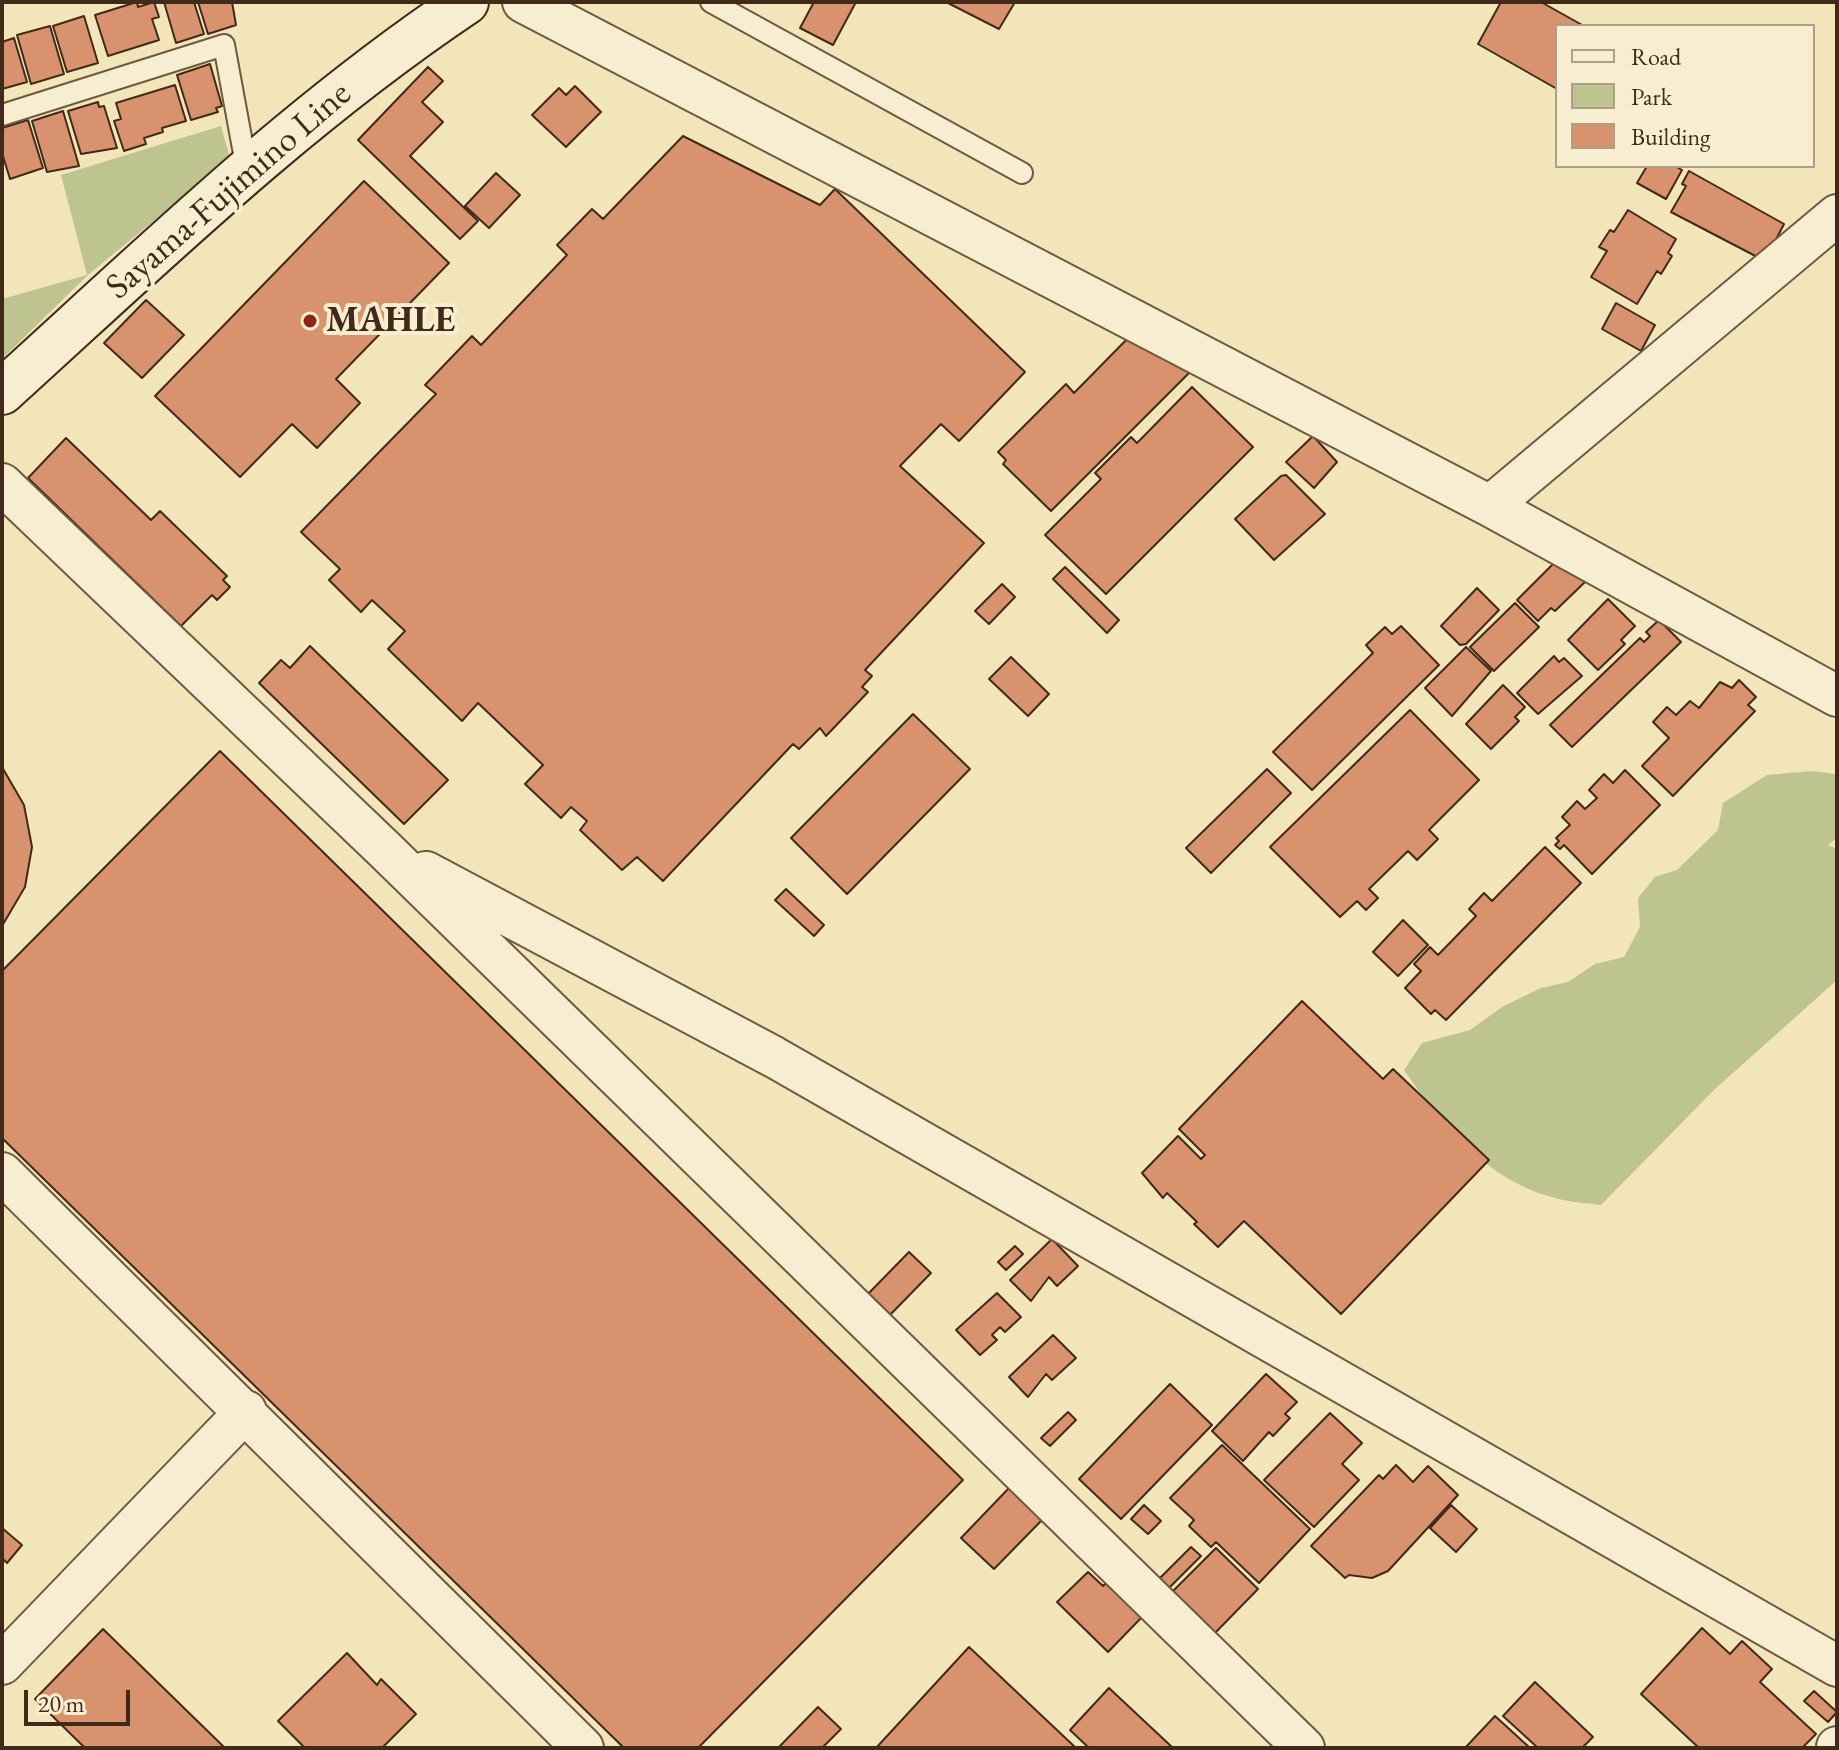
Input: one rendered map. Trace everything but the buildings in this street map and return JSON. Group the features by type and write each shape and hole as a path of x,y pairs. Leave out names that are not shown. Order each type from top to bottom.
{"main road":[{"name":"Sayama-Fujimino Line","path":"2,392 247,170 402,45 466,2"}],"street":[{"path":"523,2 1490,506 1837,696"},
{"path":"1490,506 1837,215"},
{"path":"2,484 385,850 1304,1748"},
{"path":"385,850 774,1057 1837,1666"},
{"path":"2,1173 246,1411 583,1748"},
{"path":"2,1664 246,1411"}],"lane":[{"path":"711,2 1022,173"},
{"path":"2,115 224,45 247,170"}],"green space":[{"path":"221,126 230,158 88,275 2,359 2,299 87,275 61,175"},
{"path":"1837,770 1837,838 1828,845 1837,849 1837,980 1715,1089 1601,1205 1564,1200 1507,1178 1449,1129 1404,1070 1422,1043 1470,1030 1502,1007 1541,988 1568,982 1595,964 1624,957 1640,927 1638,898 1655,877 1677,870 1718,830 1723,803 1767,775 1812,771 1835,774"}],"place":[{"name":"MAHLE","path":"310,321"}]}
